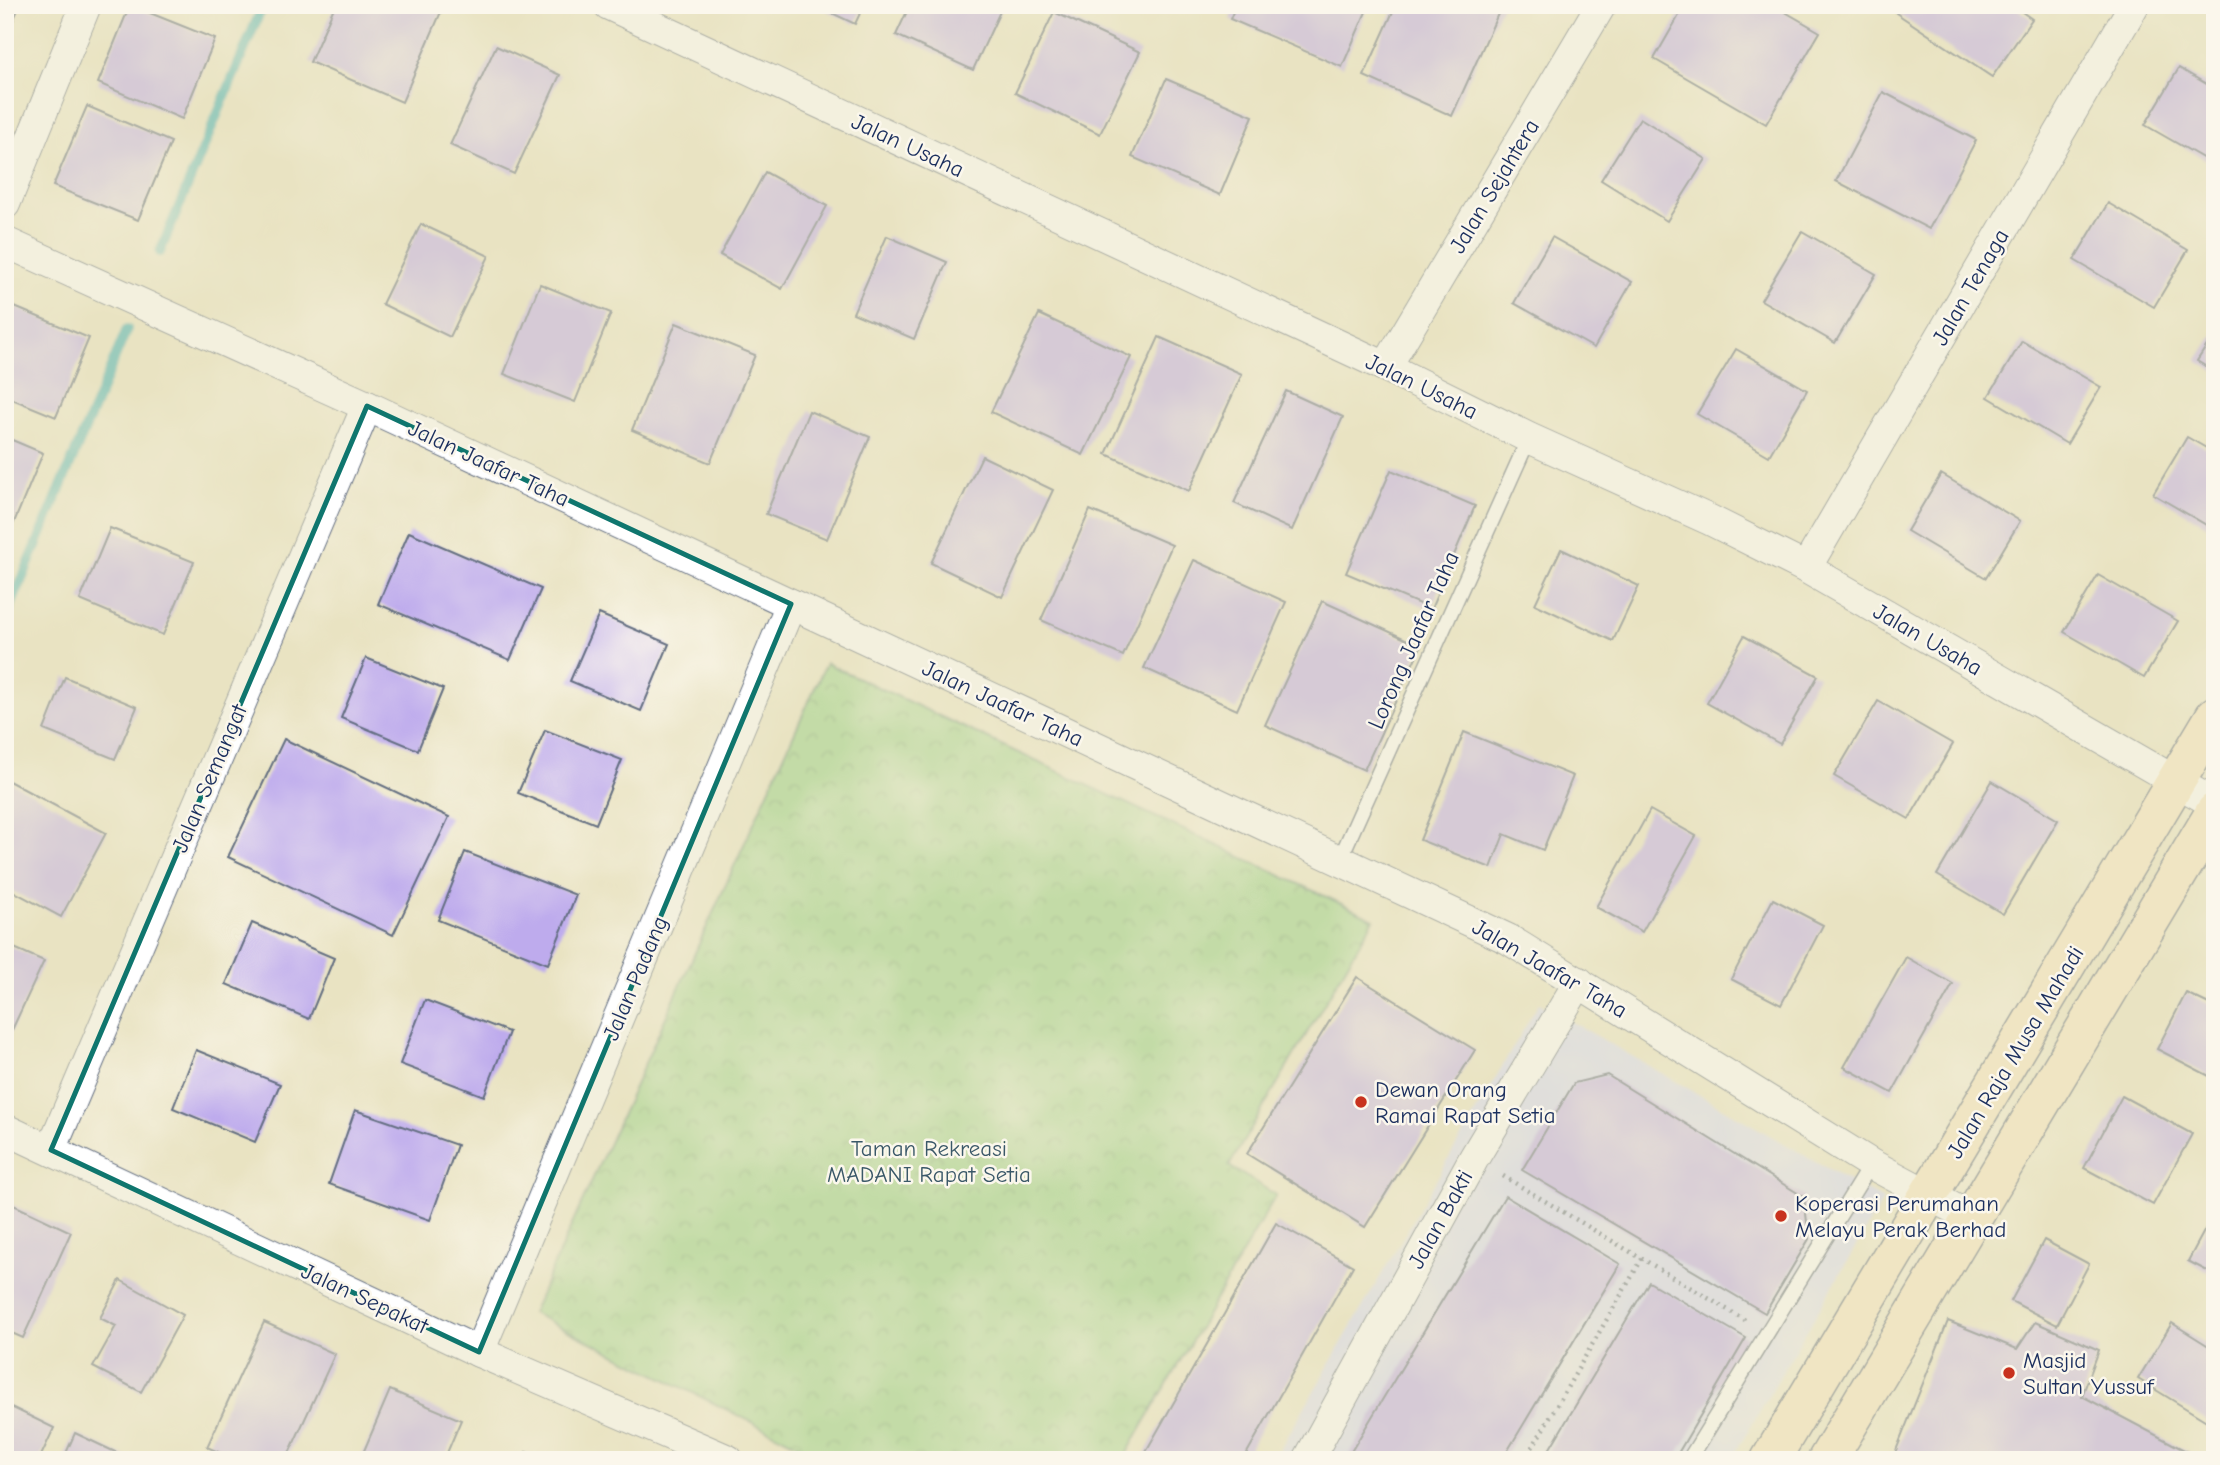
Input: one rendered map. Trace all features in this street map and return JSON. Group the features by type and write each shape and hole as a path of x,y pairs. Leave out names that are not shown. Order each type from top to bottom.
{"main road":[{"name":"Jalan Raja Musa Mahadi","path":"1770,1460 2215,716"},
{"name":"Jalan Raja Musa Mahadi","path":"1827,1460 2215,812"}],"street":[{"path":"5,204 86,5"},
{"name":"Jalan Usaha","path":"609,5 1386,367 1529,438 1710,520 1806,568 2215,804"},
{"name":"Jalan Sejahtera","path":"1386,367 1601,5"},
{"name":"Jalan Tenaga","path":"1806,568 2134,5"},
{"name":"Jalan Jaafar Taha","path":"5,242 367,406 1508,939 1871,1164 1972,1218"},
{"name":"Jalan Semangat","path":"51,1150 367,406"},
{"name":"Jalan Padang","path":"479,1352 791,604"},
{"name":"Jalan Bakti","path":"1308,1460 1474,1158 1578,982"},
{"name":"Jalan Sepakat","path":"5,1129 479,1352 728,1460"}],"lane":[{"name":"Lorong Jaafar Taha","path":"1339,861 1529,438"},
{"path":"1689,1460 1871,1164"}],"path":[{"path":"1474,1158 1767,1333"},
{"path":"1525,1460 1642,1259"}],"highlighted area":[{"path":"367,406 791,604 479,1352 51,1150"}],"shaded area":[{"path":"1539,1003 1883,1200 1731,1460 1274,1460"}],"green space":[{"name":"Taman Rekreasi MADANI Rapat Setia","path":"826,663 1374,919 1229,1166 1276,1195 1123,1460 828,1460 532,1313"}],"building":[{"path":"5,5 20,5 5,39"},
{"path":"130,5 215,39 182,119 98,83"},
{"path":"335,5 444,5 402,102 310,62"},
{"path":"815,5 864,5 855,24"},
{"path":"910,5 1003,5 973,70 896,35"},
{"path":"1236,5 1369,5 1342,67 1230,19"},
{"path":"1396,5 1502,5 1452,116 1364,76"},
{"path":"1685,5 1773,5 1820,32 1766,124 1654,59"},
{"path":"1901,5 2012,5 2032,19 1992,77 1896,13"},
{"path":"1054,12 1140,52 1100,134 1015,93"},
{"path":"496,46 560,75 514,174 450,145"},
{"path":"2179,68 2215,89 2215,165 2145,125"},
{"path":"1166,79 1253,116 1220,195 1132,157"},
{"path":"1883,92 1976,140 1929,229 1836,181"},
{"path":"87,106 171,142 138,220 53,186"},
{"path":"1640,118 1706,159 1667,221 1601,180"},
{"path":"765,172 827,206 782,289 720,255"},
{"path":"2108,203 2188,250 2154,307 2074,260"},
{"path":"421,224 489,256 450,337 382,304"},
{"path":"1802,231 1876,274 1835,343 1761,300"},
{"path":"887,236 947,262 914,339 853,313"},
{"path":"1552,237 1632,282 1594,348 1514,303"},
{"path":"540,284 611,313 575,402 504,374"},
{"path":"5,303 89,338 56,417 5,396"},
{"path":"1039,314 1131,357 1083,455 991,412"},
{"path":"676,323 755,355 710,463 632,430"},
{"path":"2215,333 2215,372 2197,361"},
{"path":"1159,337 1242,374 1189,491 1106,454"},
{"path":"2022,341 2101,387 2067,444 1988,397"},
{"path":"1736,349 1807,390 1769,456 1697,414"},
{"path":"1286,391 1343,417 1292,530 1234,503"},
{"path":"809,411 870,437 827,539 766,514"},
{"path":"5,437 43,453 10,532 5,530"},
{"path":"2187,437 2215,453 2215,530 2153,494"},
{"path":"982,456 1053,490 1002,597 931,563"},
{"path":"1391,470 1475,506 1431,609 1346,573"},
{"path":"1941,474 2020,521 1986,578 1907,531"},
{"path":"1090,510 1172,545 1123,656 1041,620"},
{"path":"110,528 194,562 163,635 80,600"},
{"path":"409,532 541,589 510,660 378,604"},
{"path":"1561,549 1639,586 1613,641 1535,604"},
{"path":"1194,560 1286,602 1237,710 1144,668"},
{"path":"2098,575 2178,621 2144,678 2064,632"},
{"path":"1322,601 1421,646 1364,770 1265,725"},
{"path":"599,614 669,644 641,711 570,681"},
{"path":"1744,636 1818,676 1780,744 1707,703"},
{"path":"366,658 443,689 418,750 341,718"},
{"path":"65,677 137,707 115,759 44,730"},
{"path":"1878,701 1953,744 1909,819 1834,776"},
{"path":"545,730 622,760 596,824 518,793"},
{"path":"1464,732 1573,776 1543,850 1504,834 1491,868 1420,840"},
{"path":"284,739 449,817 393,935 228,857"},
{"path":"5,779 106,833 61,917 5,887"},
{"path":"1992,781 2058,820 2003,914 1937,875"},
{"path":"1650,810 1696,836 1642,932 1596,907"},
{"path":"465,852 576,895 548,964 438,920"},
{"path":"1773,899 1823,925 1781,1005 1731,979"},
{"path":"252,923 334,958 309,1019 226,984"},
{"path":"5,944 44,961 5,1045"},
{"path":"1906,957 1953,984 1892,1093 1844,1067"},
{"name":"Dewan Orang Ramai Rapat Setia","path":"1357,977 1475,1050 1365,1227 1247,1154"},
{"path":"2186,993 2215,1007 2215,1079 2157,1049"},
{"path":"425,1000 509,1032 484,1096 400,1064"},
{"path":"196,1050 280,1084 255,1142 173,1108"},
{"path":"1607,1075 1804,1197 1809,1239 1765,1313 1522,1170 1574,1083"},
{"path":"2122,1096 2192,1134 2153,1205 2084,1168"},
{"path":"355,1110 457,1145 430,1220 329,1184"},
{"path":"1505,1196 1620,1264 1502,1460 1346,1460"},
{"path":"5,1201 71,1232 23,1338 5,1330"},
{"path":"2215,1211 2215,1275 2188,1261"},
{"path":"1276,1223 1353,1266 1243,1460 1141,1460"},
{"path":"2044,1240 2089,1264 2057,1325 2011,1301"},
{"path":"120,1280 183,1315 141,1392 93,1367 116,1326 100,1318"},
{"path":"1649,1282 1746,1338 1674,1460 1543,1460"},
{"name":"Masjid Sultan Yussuf","path":"1948,1321 2017,1349 2035,1322 2099,1350 2082,1396 2203,1460 1893,1458"},
{"path":"264,1322 335,1354 286,1460 236,1460 207,1447"},
{"path":"2172,1323 2215,1350 2213,1425 2138,1379"},
{"path":"390,1390 461,1420 444,1460 360,1460"},
{"path":"5,1404 54,1428 39,1460 5,1460"},
{"path":"75,1433 132,1460 63,1460"},
{"path":"526,1452 544,1460 523,1460"}],"waterway":[{"path":"160,252 263,5"},
{"path":"5,620 127,329"}],"place":[{"name":"Dewan Orang Ramai Rapat Setia","path":"1361,1102"},
{"name":"Koperasi Perumahan Melayu Perak Berhad","path":"1781,1216"},
{"name":"Masjid Sultan Yussuf","path":"2009,1373"}]}
